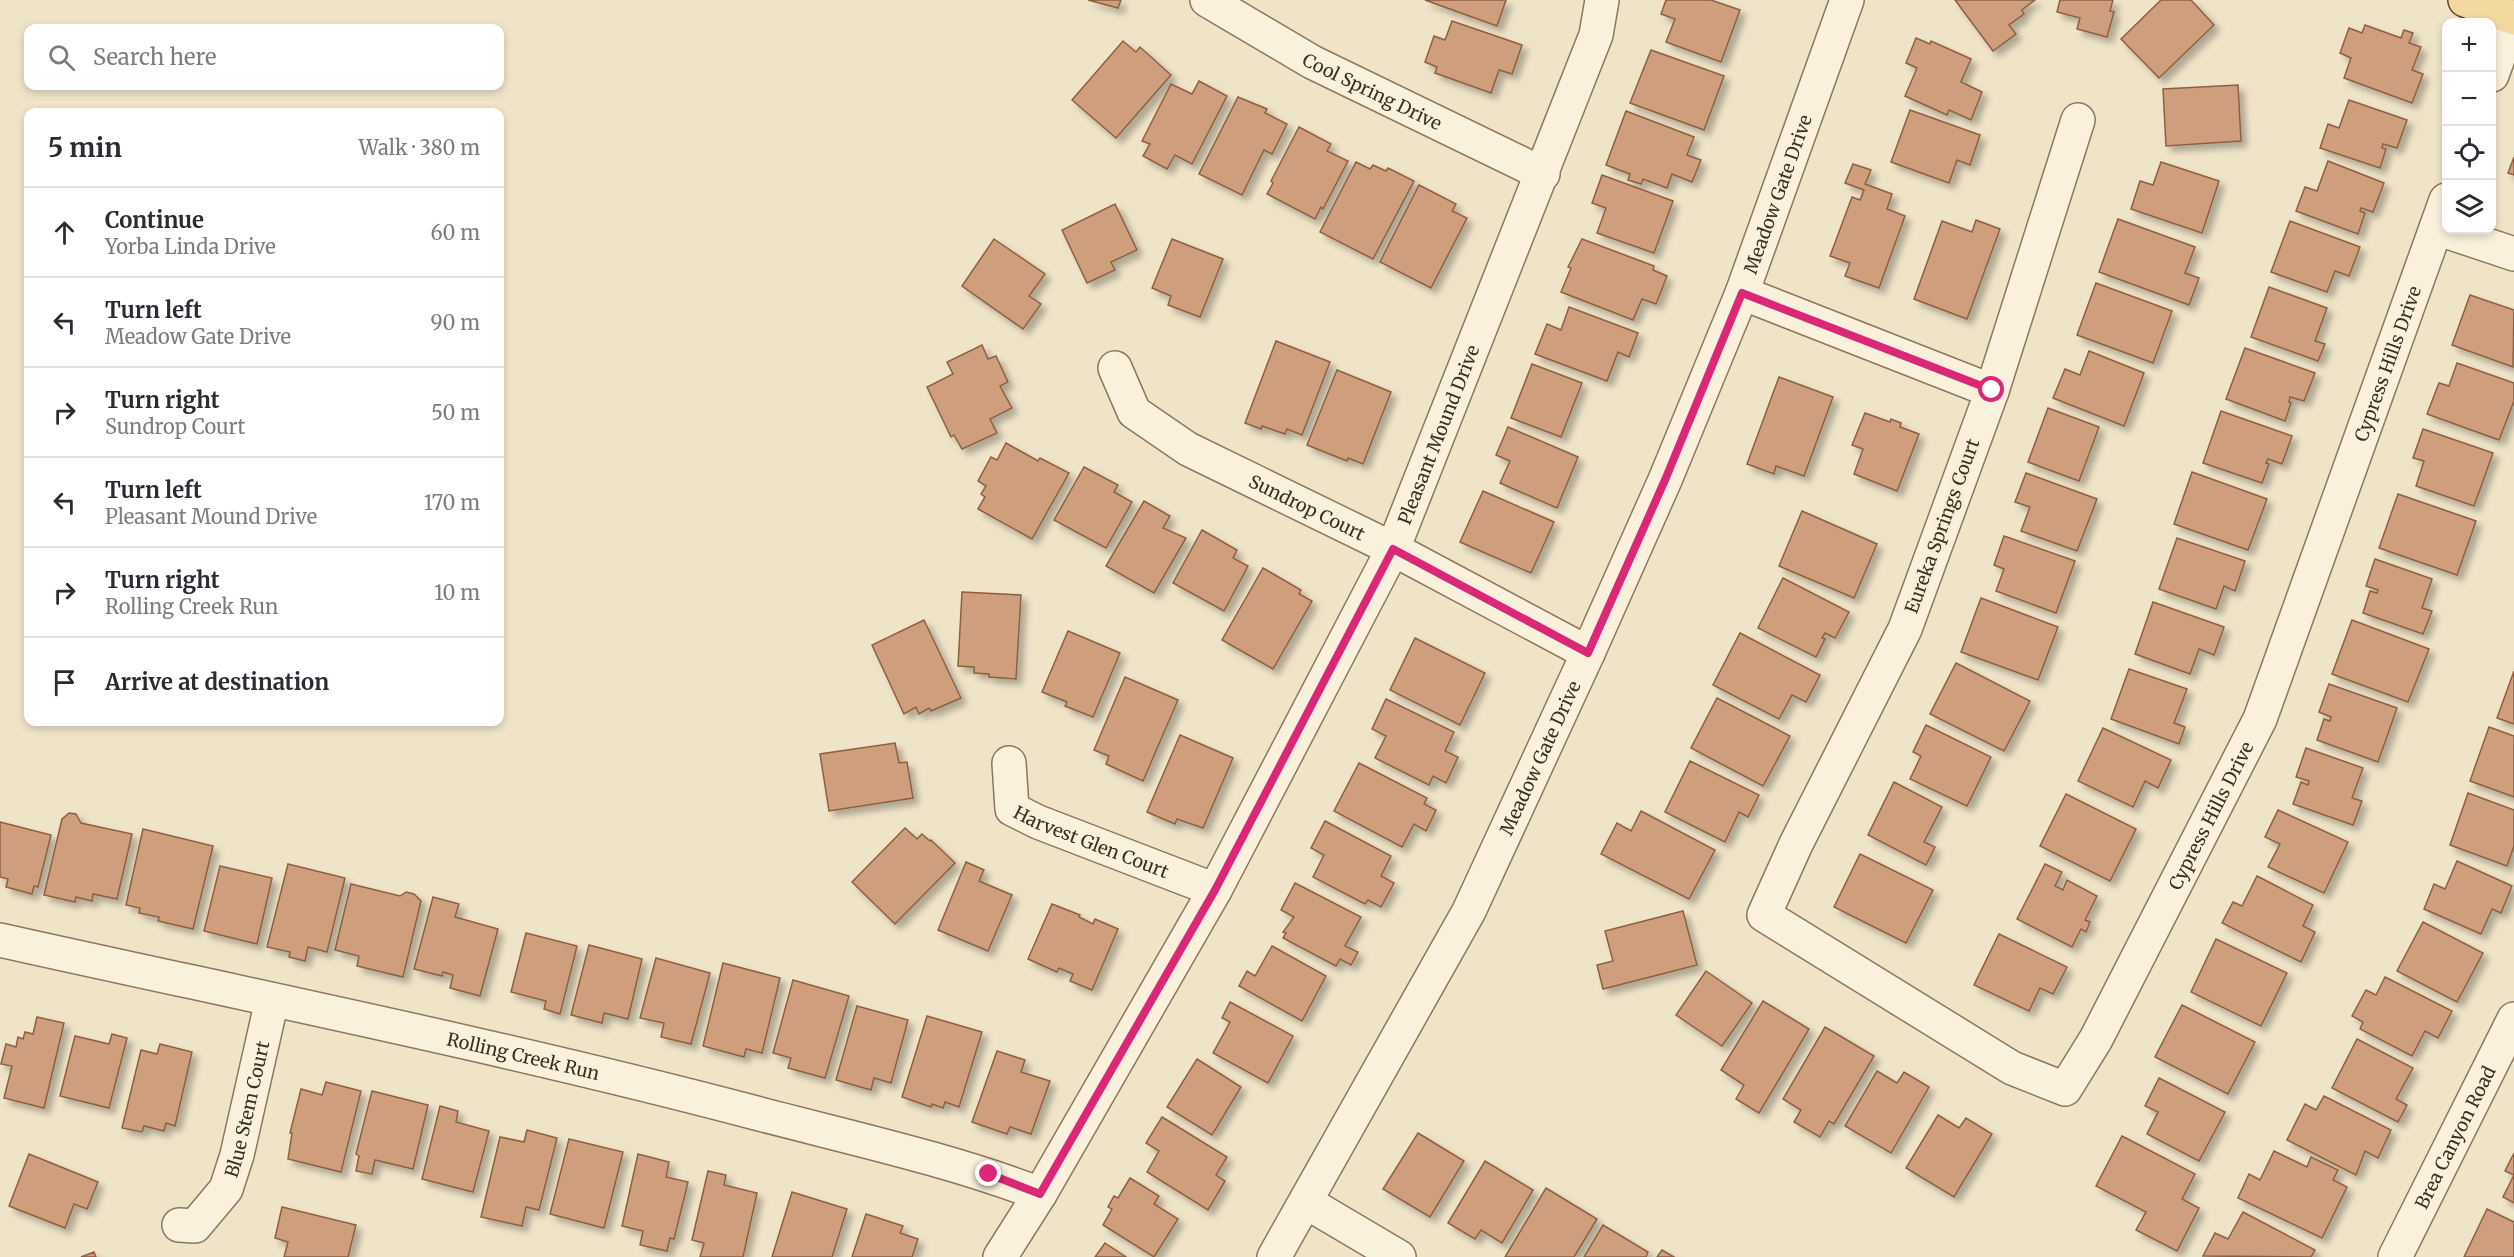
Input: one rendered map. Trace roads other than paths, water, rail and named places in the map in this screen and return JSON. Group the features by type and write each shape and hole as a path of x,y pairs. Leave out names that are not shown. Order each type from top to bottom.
{"main road":[{"path":"2465,0 2513,17"}],"street":[{"name":"Cool Spring Drive","path":"1207,0 1312,62 1543,174"},
{"name":"Pleasant Mound Drive","path":"1000,1257 1040,1194 1215,890 1393,549 1596,35 1602,0"},
{"name":"Meadow Gate Drive","path":"1274,1257 1469,911 1588,653 1665,480 1742,293 1848,0"},
{"path":"2493,72 2513,17"},
{"name":"Eureka Springs Court","path":"1764,915 1796,844 1905,629 1992,390 2078,120"},
{"path":"2441,214 2514,254"},
{"name":"Cypress Hills Drive","path":"1764,915 2012,1068 2065,1089 2096,1039 2260,718 2441,214"},
{"path":"1742,293 1992,390"},
{"name":"Sundrop Court","path":"1115,368 1134,412 1188,449 1393,549 1588,653"},
{"name":"Harvest Glen Court","path":"1009,763 1012,809 1038,822 1215,890"},
{"name":"Rolling Creek Run","path":"0,940 498,1049 676,1092 989,1174 1040,1194"},
{"name":"Blue Stem Court","path":"179,1225 195,1226 226,1189 237,1155 272,1000"},
{"name":"Brea Canyon Road","path":"2395,1257 2514,1019"},
{"path":"1306,1202 1400,1257"}]}
